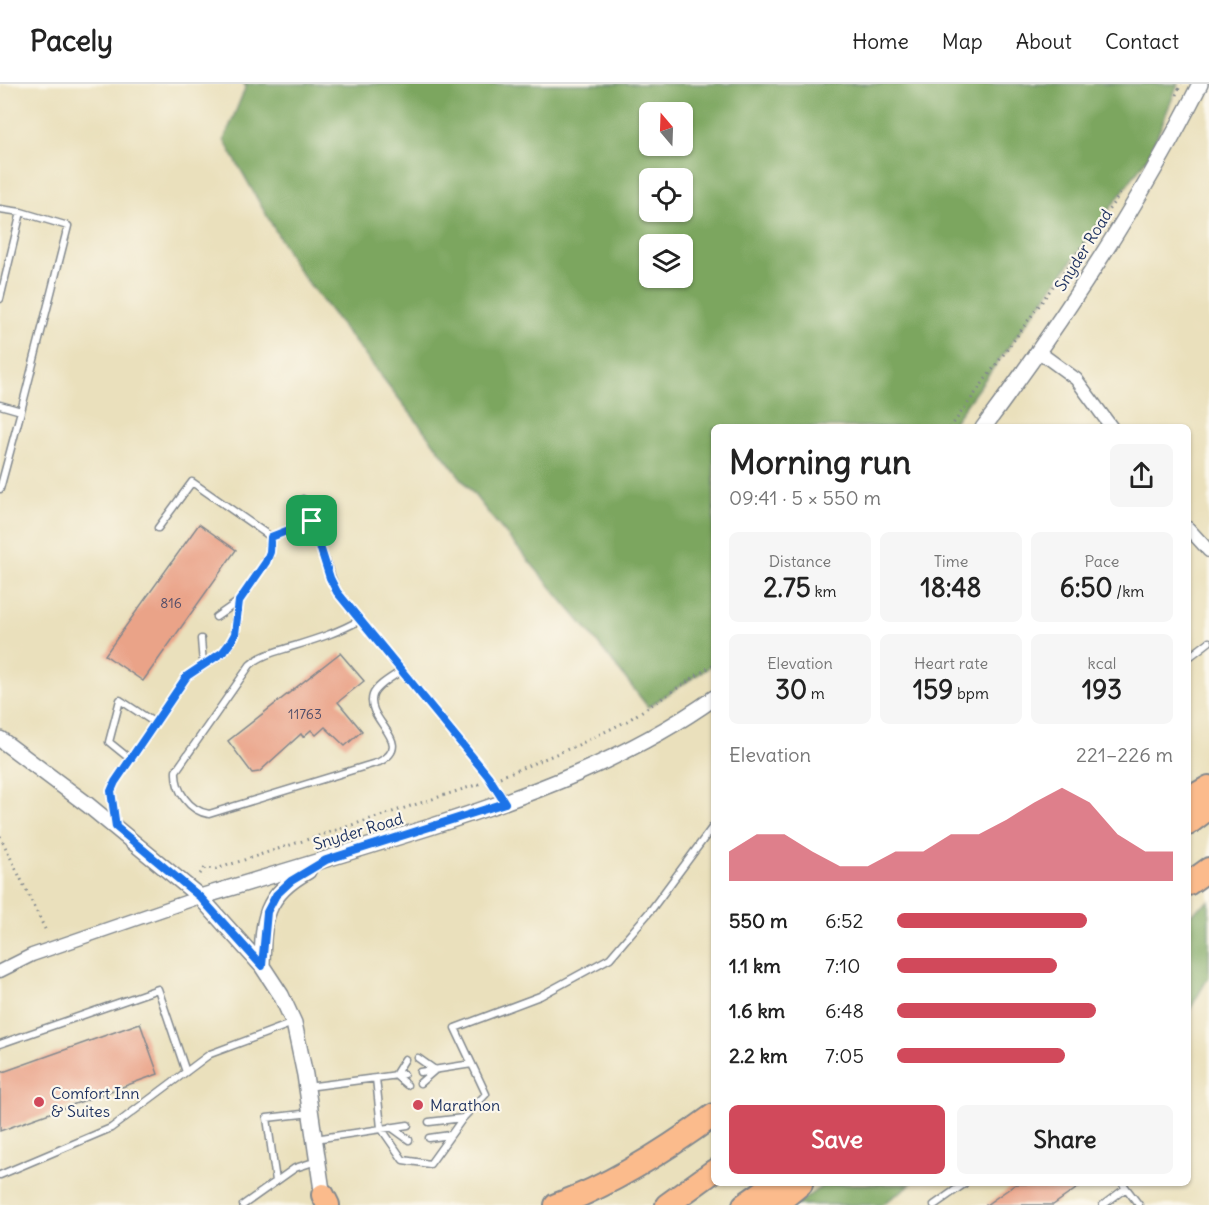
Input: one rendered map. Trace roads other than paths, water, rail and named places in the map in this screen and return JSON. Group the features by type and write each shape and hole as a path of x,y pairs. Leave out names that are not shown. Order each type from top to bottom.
{"highway":[{"path":"1191,797 1209,787"},
{"path":"1191,822 1209,808"},
{"path":"1191,882 1209,869"},
{"path":"556,1205 610,1180 711,1117"},
{"path":"667,1205 711,1173"},
{"path":"744,1205 771,1186"},
{"path":"775,1205 799,1186"}],"street":[{"name":"Snyder Road","path":"986,424 1040,352 1156,167 1200,84"},
{"path":"1040,352 1076,379 1109,424"},
{"path":"1191,531 1209,551"},
{"name":"Snyder Road","path":"0,971 32,955 200,897 505,803 604,762 679,723 711,700"},
{"path":"0,739 116,827 200,897 262,966 281,995 294,1023 307,1087 323,1202"},
{"path":"262,966 264,921 270,904 291,881 326,860"}],"lane":[{"path":"0,209 21,212 68,226 0,489"},
{"path":"0,299 21,212"},
{"path":"0,405 21,411"},
{"path":"158,528 192,482 271,537"},
{"path":"303,499 337,592 491,781 505,803"},
{"path":"271,537 312,521"},
{"path":"216,617 239,601 266,562 270,552 271,537"},
{"path":"116,827 111,791 115,782 187,676 223,652 230,643 235,634 239,601"},
{"path":"360,620 344,629 256,659 176,771 175,782 181,794 201,813 209,814 389,757 393,748 392,740 374,709 374,694 401,670"},
{"path":"201,639 203,664"},
{"path":"1191,656 1209,642"},
{"path":"129,762 109,742 120,700 155,723"},
{"path":"376,1078 381,1128 403,1160 430,1164 450,1135 486,1094 455,1028 540,996 610,958 651,910 711,832"},
{"path":"0,1044 158,989 186,1072"},
{"path":"0,1175 111,1128 210,1054 294,1023"},
{"path":"418,1058 435,1070"},
{"path":"395,1075 405,1059"},
{"path":"420,1072 472,1064"},
{"path":"420,1083 435,1070"},
{"path":"307,1087 404,1074"},
{"path":"395,1075 407,1084"},
{"path":"276,1181 267,1118 311,1113"},
{"path":"429,1122 464,1119"},
{"path":"314,1139 408,1125"},
{"path":"391,1127 409,1140"},
{"path":"429,1138 450,1135"},
{"path":"243,1205 295,1168 318,1161"},
{"path":"934,1205 961,1186"},
{"path":"1103,1205 1125,1186 1139,1205"}],"place":[{"name":"Comfort Inn & Suites","path":"39,1102"},
{"name":"Marathon","path":"418,1105"}]}
